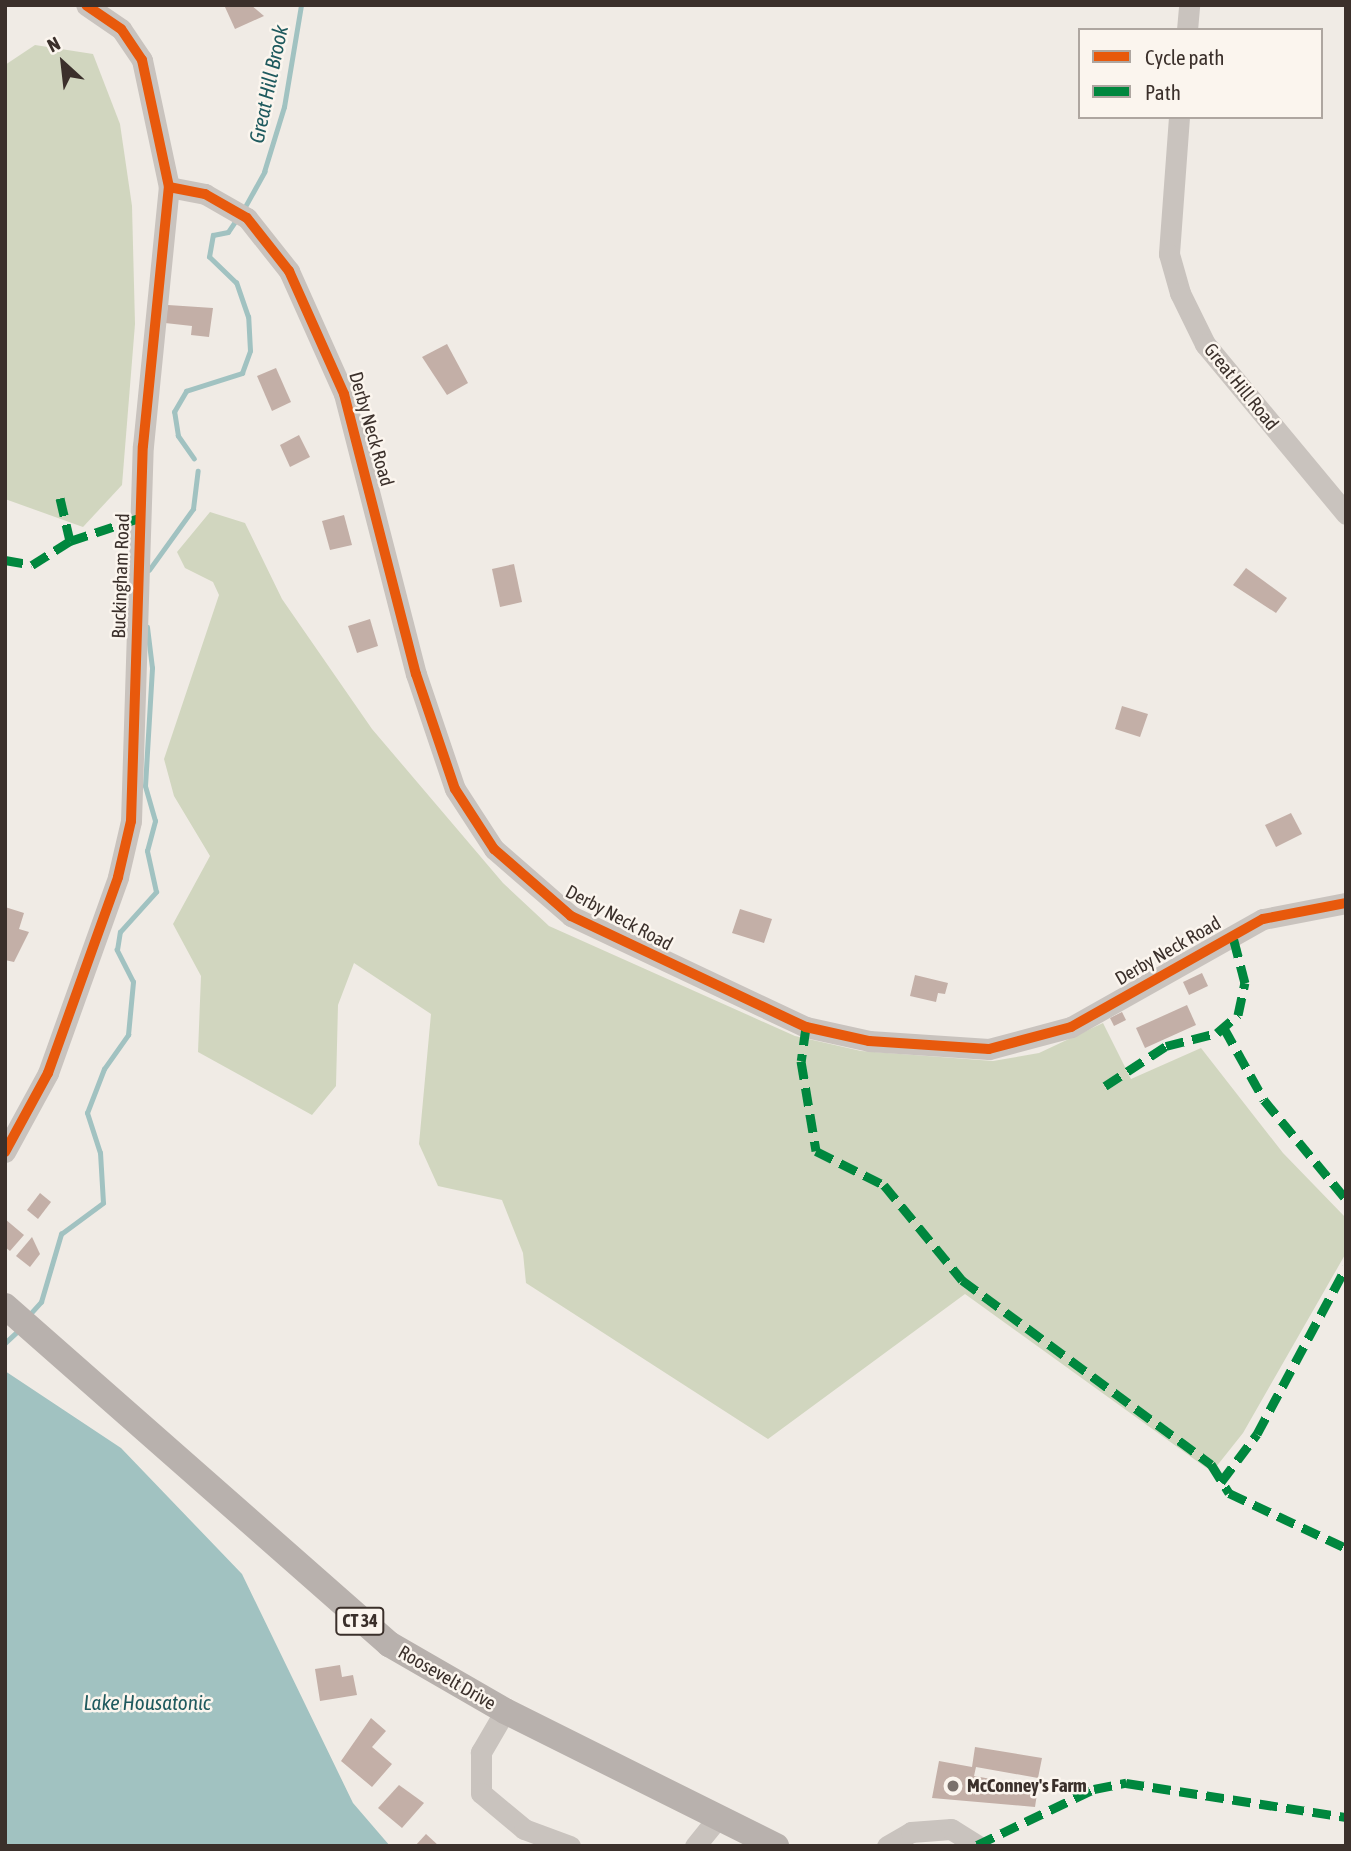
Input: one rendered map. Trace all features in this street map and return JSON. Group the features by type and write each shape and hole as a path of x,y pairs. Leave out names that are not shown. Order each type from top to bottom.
{"main road":[{"name":"Roosevelt Drive","path":"5,1306 319,1588 389,1644 505,1711 716,1820 776,1846"}],"street":[{"name":"Buckingham Road","path":"5,1152 48,1073 127,848 143,446 169,187 142,60 121,29 86,5"},
{"path":"1187,28 1189,5"},
{"name":"Great Hill Road","path":"1179,119 1169,254 1180,293 1205,344 1346,514"},
{"name":"Derby Neck Road","path":"169,187 205,194 247,218 289,271 344,394 416,674 455,789 494,849 571,916 806,1027 869,1041 989,1049 1071,1027 1263,919 1346,904"},
{"path":"505,1711 481,1752 481,1793 524,1829 570,1846"},
{"path":"695,1846 716,1820"},
{"path":"887,1846 911,1832 951,1829 978,1846"}],"green space":[{"path":"35,45 93,54 120,124 132,206 135,324 122,485 83,527 5,499 5,65"},
{"path":"210,512 245,523 282,599 372,729 503,883 549,926 795,1036 861,1051 993,1061 1039,1053 1103,1023 1131,1079 1201,1048 1283,1153 1346,1218 1346,1253 1243,1433 1212,1472 965,1294 768,1439 526,1283 523,1253 502,1200 438,1186 419,1144 431,1014 354,963 338,1005 336,1086 312,1115 198,1052 201,976 173,924 210,856 174,796 164,759 219,595 213,582 185,568 177,552"}],"water":[{"name":"Lake Housatonic","path":"5,1371 121,1448 242,1574 353,1803 390,1846 5,1846"}],"building":[{"path":"251,5 264,16 235,29 225,7"},
{"path":"168,305 213,308 209,337 191,335 192,326 165,323"},
{"path":"447,344 468,383 447,395 422,357"},
{"path":"276,368 291,402 272,411 257,376"},
{"path":"299,435 310,457 290,467 280,445"},
{"path":"344,515 352,545 330,550 322,521"},
{"path":"514,564 522,602 500,607 492,569"},
{"path":"1246,568 1287,598 1276,613 1233,585"},
{"path":"370,619 378,646 357,653 348,626"},
{"path":"1122,706 1148,714 1140,737 1115,729"},
{"path":"1291,813 1302,834 1276,847 1265,825"},
{"path":"5,907 24,913 19,929 29,932 14,962 5,960"},
{"path":"740,909 772,919 764,943 732,933"},
{"path":"1202,973 1208,986 1189,995 1183,982"},
{"path":"915,975 948,983 945,994 938,993 936,1002 910,996"},
{"path":"1187,1005 1196,1025 1145,1048 1136,1028"},
{"path":"1122,1012 1126,1020 1114,1026 1110,1018"},
{"path":"40,1193 51,1202 38,1219 27,1210"},
{"path":"5,1219 24,1235 10,1251 5,1247"},
{"path":"32,1237 40,1254 30,1267 16,1256"},
{"path":"340,1665 342,1677 353,1675 357,1695 320,1701 315,1669"},
{"path":"371,1718 386,1731 372,1747 392,1764 372,1787 341,1761"},
{"path":"975,1747 1042,1758 1038,1778 976,1767 974,1776 1038,1787 1035,1807 932,1798 939,1761 972,1767"},
{"path":"399,1785 424,1803 402,1828 378,1808"},
{"path":"426,1834 439,1846 415,1846"}],"waterway":[{"name":"Great Hill Brook","path":"246,205 264,172 284,107 301,5"},
{"name":"Great Hill Brook","path":"194,459 178,436 174,412 186,391 242,373 250,351 248,317 236,283 209,257 213,235 228,232 236,220"},
{"name":"Great Hill Brook","path":"149,570 193,509 198,471"},
{"name":"Great Hill Brook","path":"31,1313 41,1302 61,1234 103,1203 100,1153 87,1113 104,1069 128,1035 133,982 117,950 120,932 156,892 147,851 155,821 145,786 152,668 147,627"},
{"name":"Great Hill Brook","path":"5,1343 17,1332"}],"marked path":[{"path":"60,498 70,541"},
{"path":"5,560 32,565 70,541 139,518"},
{"path":"1105,1086 1166,1046 1217,1033 1238,1015 1245,983 1232,933"},
{"path":"806,1027 801,1061 816,1151 884,1185 962,1280 1211,1464 1229,1493 1346,1548"},
{"path":"1224,1028 1264,1100 1346,1199"},
{"path":"1221,1482 1257,1434 1346,1267"},
{"path":"977,1845 1094,1789 1126,1783 1346,1817"}],"cycle path":[{"path":"5,1152 48,1073 118,877 131,821 143,446 169,187 142,60 121,29 86,5"},
{"path":"169,187 205,194 247,218 289,271 344,394 416,674 455,789 494,849 571,916 806,1027 869,1041 989,1049 1071,1027 1263,919 1346,903"}],"place":[{"name":"McConney's Farm","path":"953,1786"}]}
